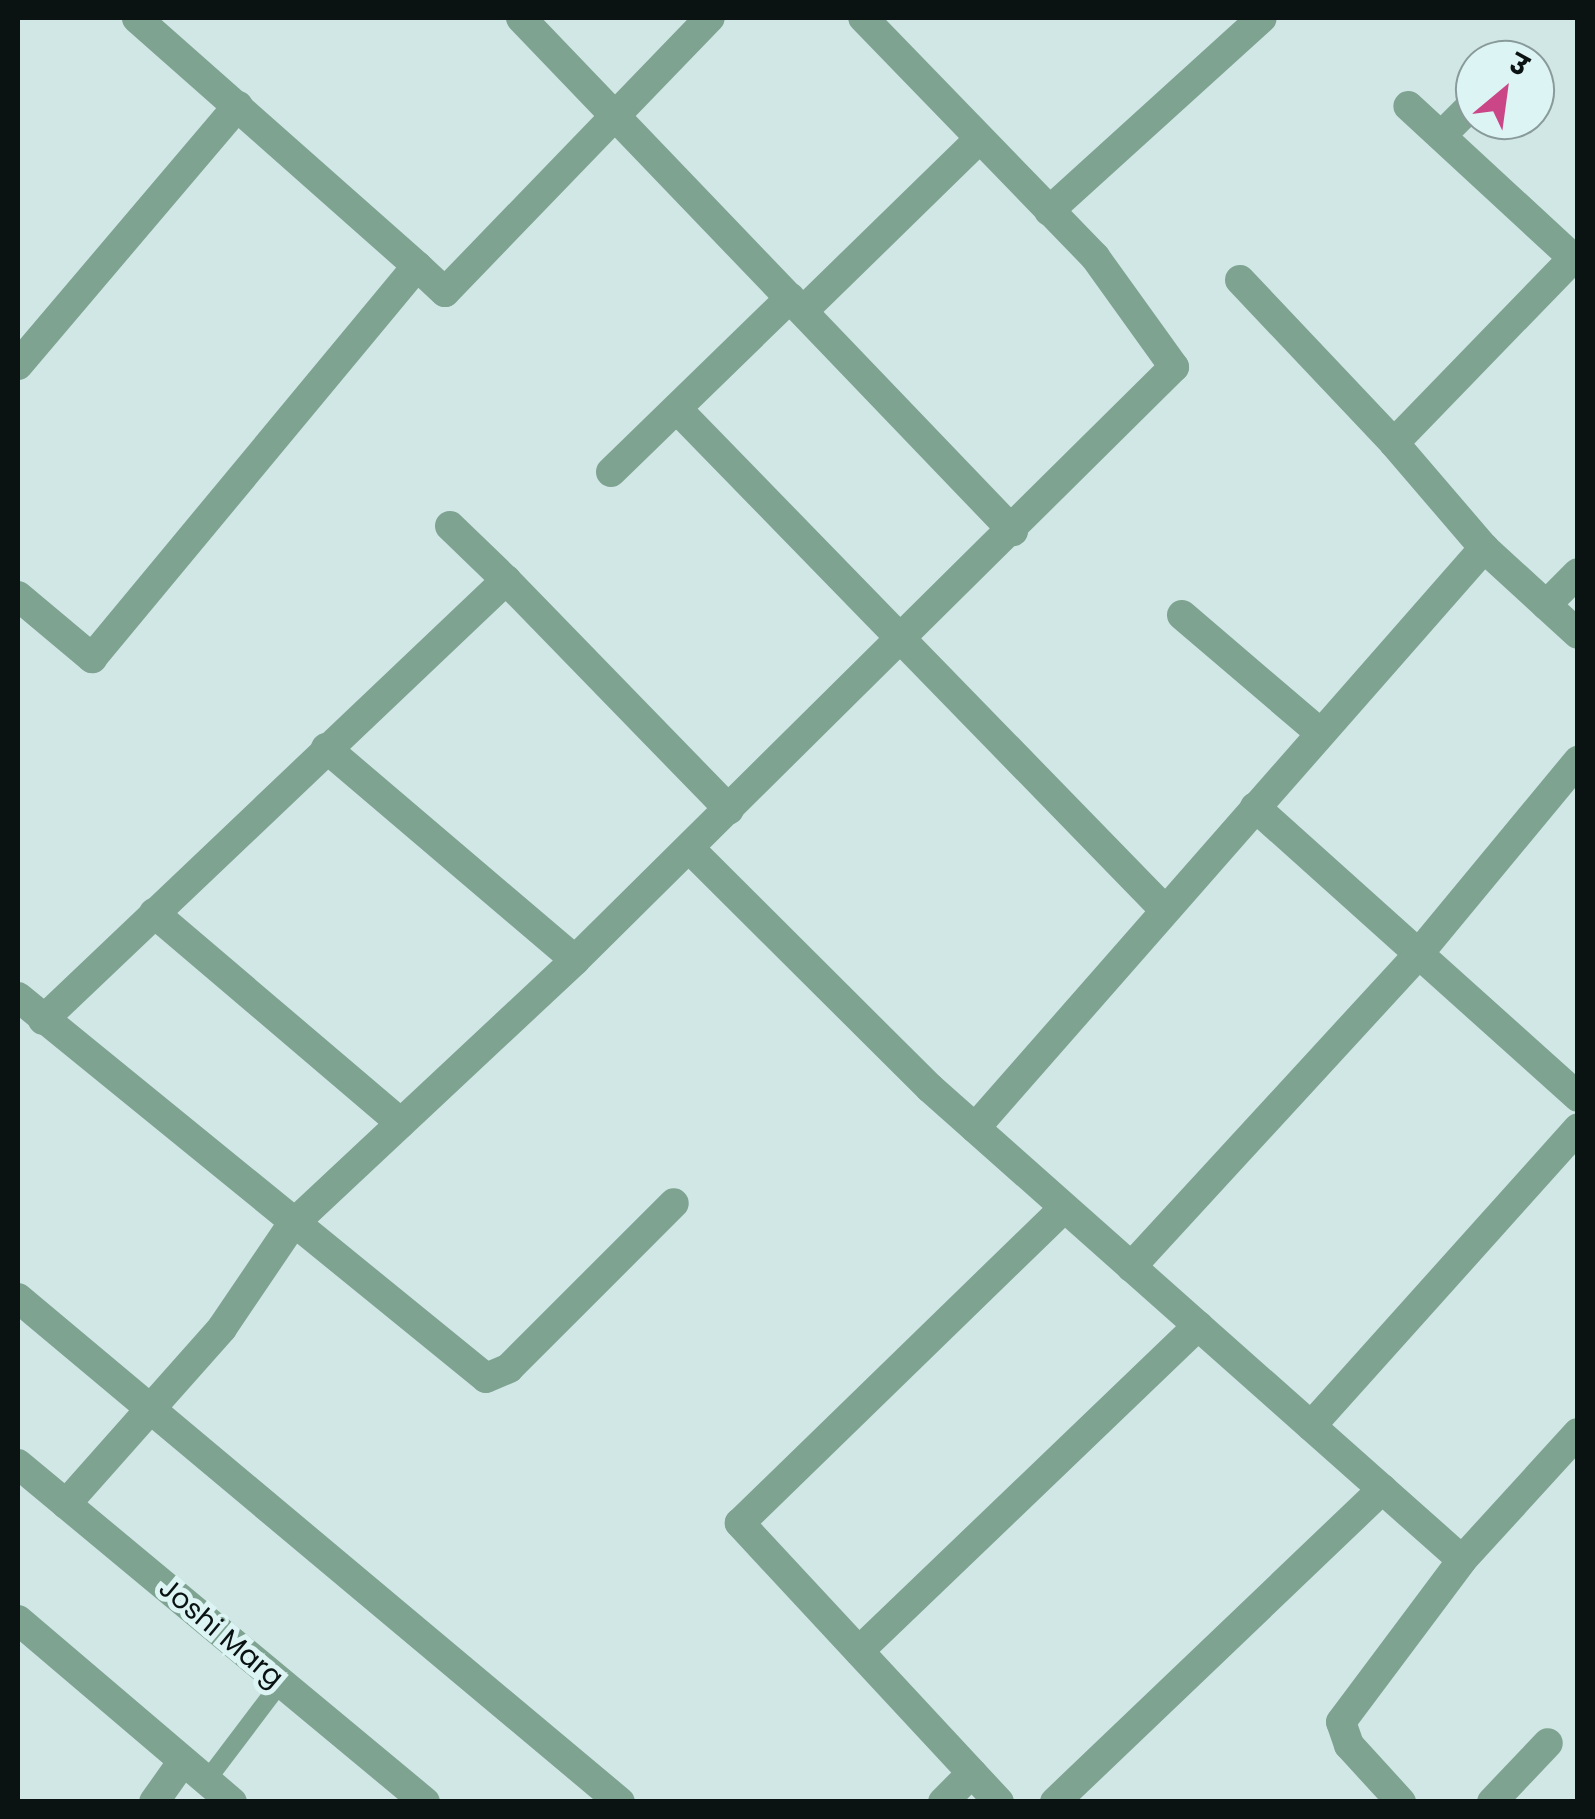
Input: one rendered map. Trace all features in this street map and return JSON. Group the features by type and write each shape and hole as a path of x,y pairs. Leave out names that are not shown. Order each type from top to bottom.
{"street":[{"path":"138,18 445,292 612,113 710,18"},
{"path":"521,18 1013,531"},
{"path":"66,1504 154,1411 291,1226 575,960 1013,531 1174,367 1049,210 978,140 952,102 864,18"},
{"path":"1049,210 1262,18"},
{"path":"18,365 238,106"},
{"path":"1394,443 1576,256 1408,106"},
{"path":"1442,135 1455,122"},
{"path":"612,472 978,140"},
{"path":"18,596 92,658 417,266"},
{"path":"1240,280 1394,443 1484,548 1578,634"},
{"path":"678,410 898,644 1162,908"},
{"path":"450,526 729,809"},
{"path":"975,1128 1162,908 1484,548"},
{"path":"1546,605 1578,573"},
{"path":"43,1020 506,580"},
{"path":"1182,615 1320,733"},
{"path":"326,748 575,960"},
{"path":"1131,1267 1415,958 1578,761"},
{"path":"1255,806 1415,958 1578,1097"},
{"path":"689,848 975,1128 1462,1560"},
{"path":"154,913 401,1124"},
{"path":"18,997 291,1226 493,1378 674,1203"},
{"path":"1311,1426 1578,1128"},
{"path":"999,1802 740,1523 1064,1208"},
{"path":"18,1298 620,1802"},
{"path":"859,1651 1198,1326"},
{"path":"1401,1802 1349,1745 1342,1722 1462,1560 1578,1434"},
{"name":"Joshi Marg","path":"18,1464 425,1802"},
{"path":"1055,1802 1383,1489"},
{"path":"18,1620 232,1802"},
{"path":"1492,1802 1548,1743"},
{"path":"154,1802 195,1771"},
{"path":"943,1802 972,1773"}],"lane":[{"path":"195,1771 280,1682"}]}
